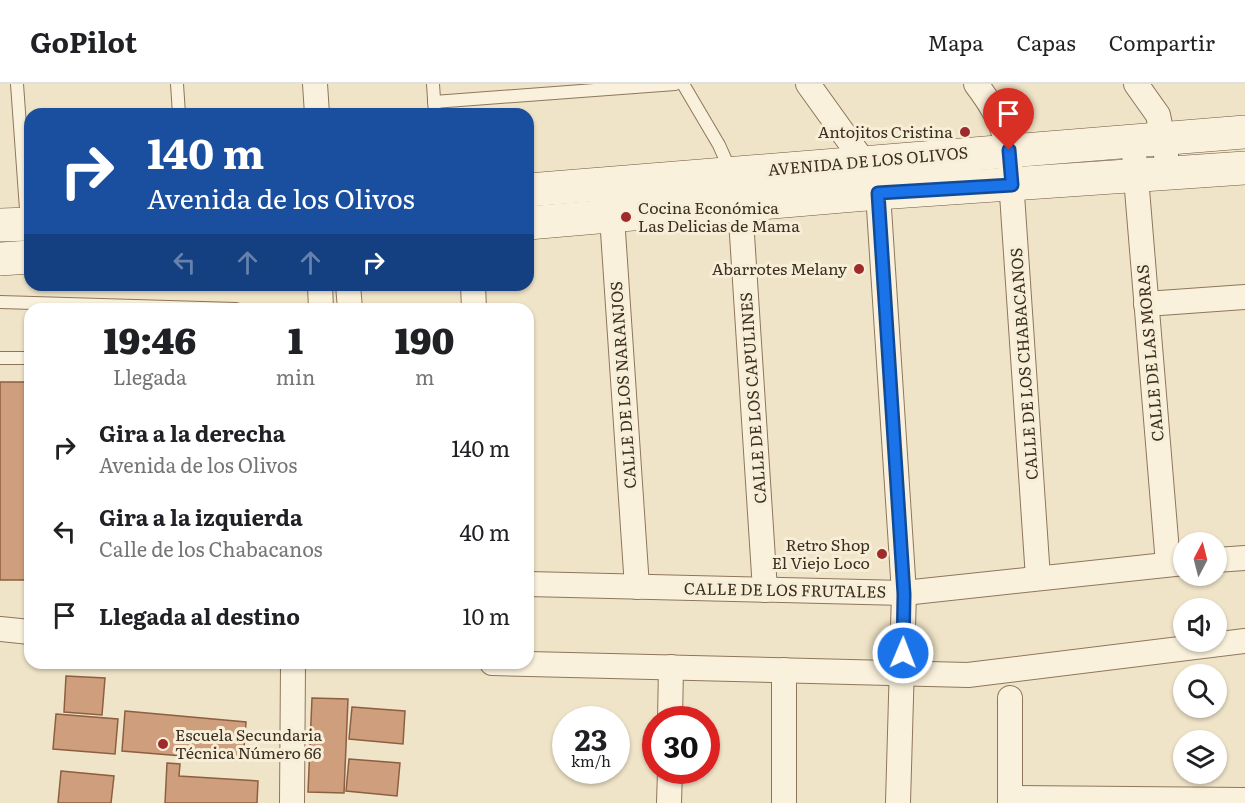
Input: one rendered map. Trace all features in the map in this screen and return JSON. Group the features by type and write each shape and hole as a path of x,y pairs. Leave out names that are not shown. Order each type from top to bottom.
{"street":[{"path":"315,84 317,108"},
{"path":"808,84 864,162 878,193 904,594 898,803"},
{"name":"CALLE DE LOS CHABACANOS","path":"976,84 993,106 1004,128 1009,150 1038,578"},
{"path":"1136,84 1158,115 1148,139 1168,174"},
{"name":"AVENIDA DE LOS OLIVOS","path":"534,221 611,200 731,172 1245,132"},
{"name":"CALLE DE LAS MORAS","path":"1148,139 1136,177 1146,304 1173,546"},
{"name":"AVENIDA DE LOS OLIVOS","path":"534,191 611,200 740,204 1245,168"},
{"name":"CALLE DE LOS CAPULINES","path":"731,172 740,204 765,590"},
{"name":"CALLE DE LOS NARANJOS","path":"611,200 637,587"},
{"path":"0,259 24,257"},
{"path":"1146,304 1245,297"},
{"path":"1227,559 1245,558"},
{"name":"CALLE DE LOS FRUTALES","path":"534,584 904,594 1173,564"},
{"path":"0,629 24,631"},
{"path":"534,664 978,674 1245,641"},
{"path":"671,667 671,706"},
{"path":"292,803 293,669"},
{"path":"784,670 784,803"},
{"path":"1010,698 1010,800 1245,800"},
{"path":"669,803 670,784"}],"lane":[{"path":"17,84 19,224"},
{"path":"177,84 179,108"},
{"path":"433,84 434,108 675,84"},
{"path":"683,84 719,145 731,172"},
{"path":"0,302 24,303"},
{"path":"0,358 24,358"}],"building":[{"path":"0,382 24,382 24,580 0,580"},
{"path":"66,676 105,678 102,715 64,712"},
{"path":"312,698 348,699 344,793 308,792"},
{"path":"352,707 405,711 403,744 349,739"},
{"path":"125,711 246,722 243,761 122,751"},
{"path":"56,714 118,719 115,754 53,749"},
{"path":"349,759 400,763 397,796 346,791"},
{"path":"167,763 180,764 179,776 258,781 257,803 165,803"},
{"path":"61,771 114,776 111,803 58,803"}],"place":[{"name":"Antojitos Cristina","path":"965,132"},
{"name":"Cocina Económica Las Delicias de Mama","path":"626,217"},
{"name":"Abarrotes Melany","path":"859,269"},
{"name":"Retro Shop El Viejo Loco","path":"882,554"},
{"name":"Escuela Secundaria Técnica Número 66","path":"163,744"}],"route":[{"path":"903,653 904,594 878,193 1012,185 1009,150"}]}
